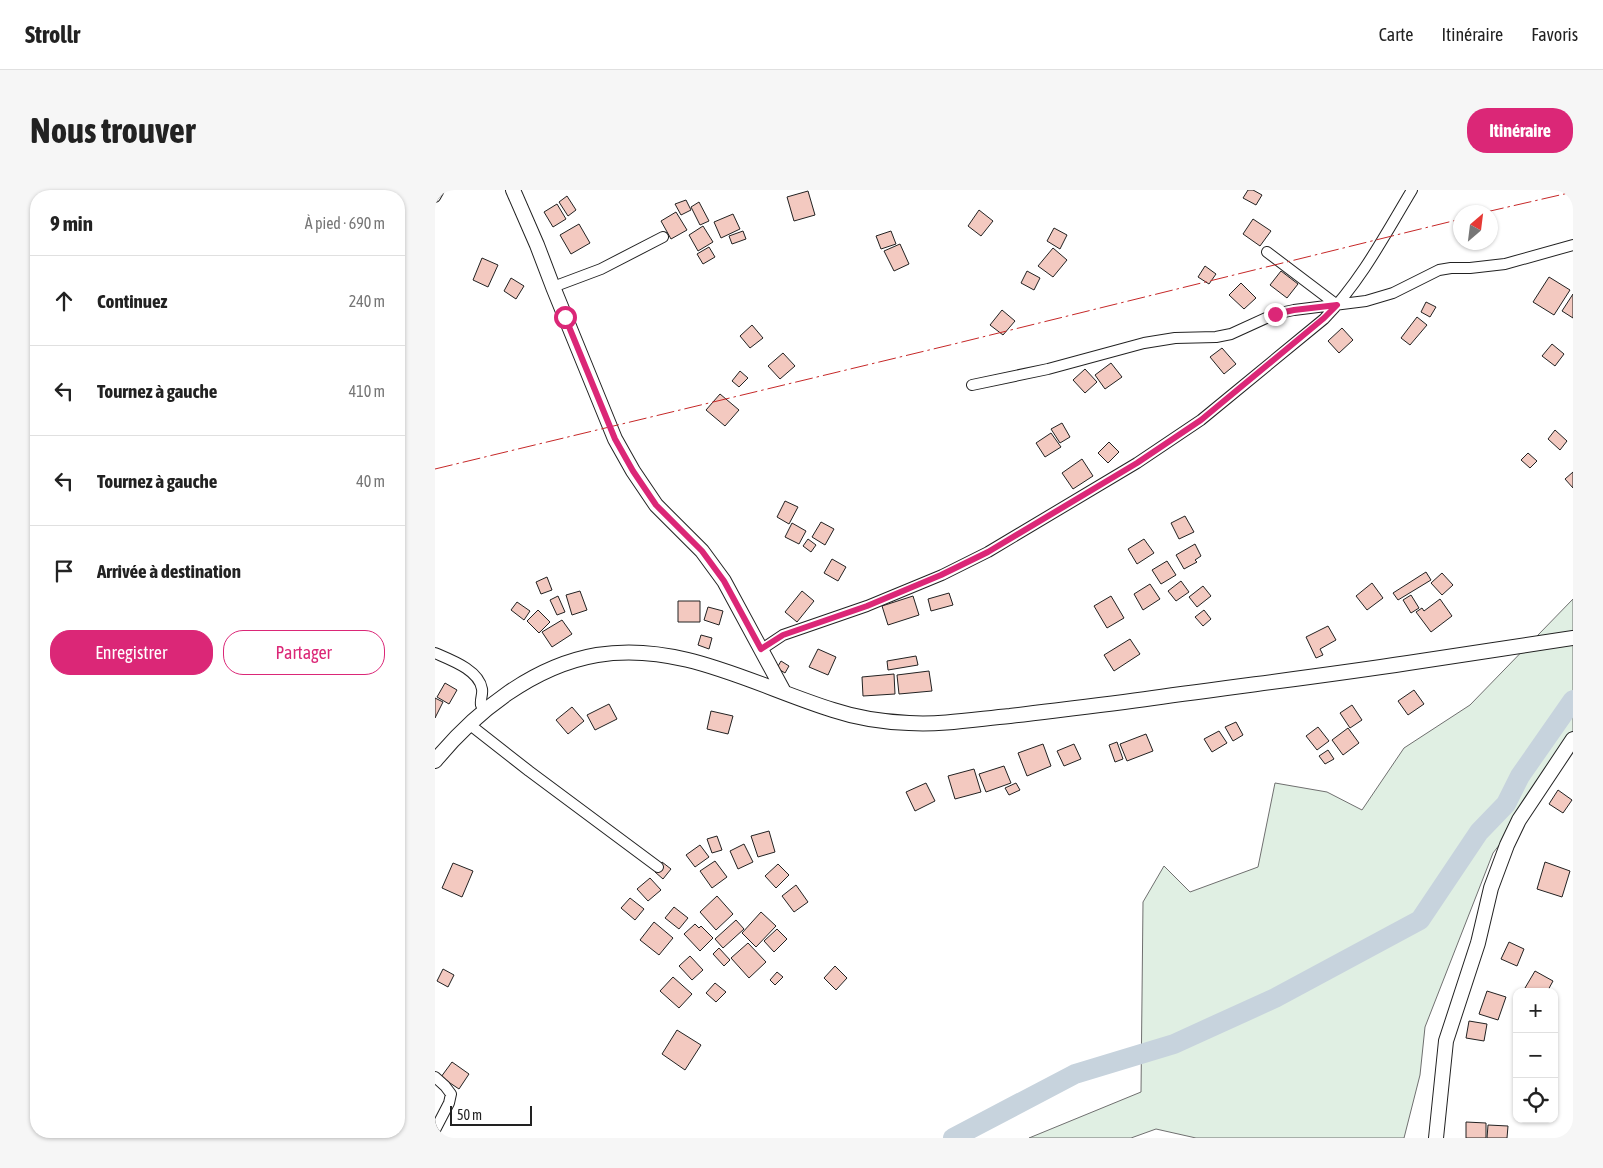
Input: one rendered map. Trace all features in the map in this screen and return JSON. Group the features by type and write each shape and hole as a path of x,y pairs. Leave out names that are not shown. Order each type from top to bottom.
{"main road":[{"path":"513,190 615,439 633,471 656,505 702,551 724,581 784,692"},
{"path":"435,761 450,742 486,710 543,673 569,662 597,655 627,652 652,653 679,658 708,666 833,710 864,718 908,723 944,724 1102,705 1405,664 1573,638"},
{"path":"1436,1138 1446,1041 1478,943 1491,888 1507,845 1519,820 1573,739"}],"street":[{"path":"435,197 439,190"},
{"path":"761,649 783,635 867,606 941,575 988,552 1103,484 1201,420 1324,318 1337,305 1355,283 1374,254 1412,190"},
{"path":"553,287 601,269 663,237"},
{"path":"972,385 1048,369 1144,343 1175,338 1216,337 1231,334 1275,314 1366,301 1393,293 1439,270 1505,264 1573,245"},
{"path":"1267,252 1337,305"},
{"path":"435,653 463,667 476,677 482,690 481,705 486,710"},
{"path":"469,724 658,867"},
{"path":"435,1077 451,1094 435,1130"}],"green space":[{"path":"1573,599 1573,751 1493,853 1425,1027 1420,1075 1404,1138 1196,1138 1156,1129 1131,1138 1029,1138 1141,1092 1143,902 1164,866 1190,892 1258,867 1275,783 1327,792 1362,810 1404,748 1470,705"}],"building":[{"path":"1248,190 1253,190 1262,195 1256,205 1243,198"},
{"path":"808,191 815,215 794,221 787,197"},
{"path":"567,196 576,210 568,216 559,202"},
{"path":"686,200 691,210 681,215 675,204"},
{"path":"699,202 709,221 700,225 691,207"},
{"path":"557,204 566,219 553,227 544,212"},
{"path":"979,210 993,221 981,236 968,226"},
{"path":"676,212 687,230 671,239 661,221"},
{"path":"733,214 740,229 721,238 714,222"},
{"path":"1253,219 1271,231 1260,246 1243,234"},
{"path":"579,224 590,243 571,254 560,235"},
{"path":"703,226 713,242 698,251 689,235"},
{"path":"1054,228 1067,235 1060,249 1047,241"},
{"path":"743,231 746,239 732,244 729,236"},
{"path":"891,231 896,244 881,249 876,236"},
{"path":"900,244 909,264 894,271 884,251"},
{"path":"709,247 715,257 703,264 697,254"},
{"path":"1053,248 1067,260 1053,277 1038,266"},
{"path":"482,258 498,265 488,287 473,280"},
{"path":"1205,266 1216,274 1209,284 1198,277"},
{"path":"1027,271 1040,278 1034,290 1021,283"},
{"path":"1281,271 1298,284 1287,298 1270,285"},
{"path":"1549,277 1570,290 1554,315 1533,302"},
{"path":"511,278 524,286 516,299 504,291"},
{"path":"1241,283 1256,298 1244,309 1229,295"},
{"path":"1573,294 1573,318 1562,311"},
{"path":"1426,302 1436,307 1430,317 1421,312"},
{"path":"1002,310 1015,321 1003,335 990,325"},
{"path":"1417,317 1427,325 1410,345 1401,338"},
{"path":"752,325 763,338 750,348 740,336"},
{"path":"1342,328 1353,340 1339,353 1328,341"},
{"path":"1552,344 1564,354 1555,366 1542,356"},
{"path":"1222,348 1236,364 1224,374 1210,357"},
{"path":"783,353 795,366 780,379 768,366"},
{"path":"1111,363 1122,377 1105,389 1095,375"},
{"path":"1085,369 1097,382 1085,393 1073,380"},
{"path":"740,371 748,378 739,387 732,381"},
{"path":"720,394 739,410 725,426 706,410"},
{"path":"1062,423 1070,437 1060,443 1051,429"},
{"path":"1555,430 1567,441 1560,450 1548,439"},
{"path":"1051,433 1061,447 1045,457 1036,443"},
{"path":"1109,442 1119,452 1108,463 1098,453"},
{"path":"1528,453 1537,461 1530,468 1521,460"},
{"path":"1082,459 1093,476 1073,489 1062,473"},
{"path":"1573,472 1573,488 1565,479"},
{"path":"785,501 798,507 789,524 777,517"},
{"path":"1185,516 1194,532 1179,539 1171,523"},
{"path":"821,522 834,529 825,545 812,537"},
{"path":"792,523 806,531 799,544 785,537"},
{"path":"808,539 816,545 811,552 803,546"},
{"path":"1144,539 1154,553 1137,564 1128,549"},
{"path":"1195,544 1201,556 1195,560 1197,562 1184,569 1176,555"},
{"path":"832,559 846,567 838,581 824,573"},
{"path":"1167,561 1176,575 1161,584 1152,570"},
{"path":"1426,572 1431,580 1398,600 1393,593"},
{"path":"1442,573 1453,585 1442,595 1431,583"},
{"path":"547,577 552,590 541,594 536,582"},
{"path":"1181,581 1189,592 1176,601 1168,591"},
{"path":"1372,583 1383,598 1367,610 1356,596"},
{"path":"1150,584 1160,599 1143,610 1134,594"},
{"path":"1203,586 1211,596 1197,607 1189,597"},
{"path":"580,591 587,610 572,615 566,595"},
{"path":"802,591 814,601 797,622 785,612"},
{"path":"949,593 953,605 931,611 928,599"},
{"path":"1411,595 1419,608 1411,613 1403,600"},
{"path":"558,596 565,612 557,615 550,600"},
{"path":"913,596 919,615 888,625 882,606"},
{"path":"1111,596 1124,618 1107,628 1094,606"},
{"path":"1440,599 1452,616 1431,632 1416,612 1422,608 1424,611"},
{"path":"678,601 700,601 700,622 678,622"},
{"path":"517,602 530,611 524,620 511,610"},
{"path":"708,607 723,611 719,625 704,620"},
{"path":"538,610 550,622 539,633 527,621"},
{"path":"1204,610 1211,619 1203,626 1195,617"},
{"path":"562,620 572,634 552,647 542,632"},
{"path":"1328,626 1336,640 1320,649 1323,655 1316,658 1306,637"},
{"path":"701,635 712,638 709,649 698,645"},
{"path":"1130,639 1140,654 1114,671 1104,655"},
{"path":"818,649 836,657 828,675 809,667"},
{"path":"916,656 918,665 888,670 887,661"},
{"path":"781,661 789,666 785,673 777,668"},
{"path":"929,671 932,691 899,694 897,675"},
{"path":"894,674 895,694 863,696 862,677"},
{"path":"445,683 457,690 449,704 437,697"},
{"path":"1414,690 1424,704 1408,715 1398,701"},
{"path":"435,698 443,702 435,718"},
{"path":"609,704 617,719 595,730 587,715"},
{"path":"1352,705 1362,720 1350,728 1340,713"},
{"path":"572,707 584,721 568,734 556,720"},
{"path":"711,711 733,716 728,734 707,729"},
{"path":"1236,722 1243,735 1233,741 1225,727"},
{"path":"1318,727 1329,741 1317,750 1306,736"},
{"path":"1348,728 1359,743 1343,755 1332,740"},
{"path":"1219,731 1227,743 1212,752 1204,739"},
{"path":"1146,734 1153,751 1127,761 1120,744"},
{"path":"1117,742 1123,759 1115,762 1109,745"},
{"path":"1043,744 1051,766 1027,776 1018,753"},
{"path":"1074,744 1081,759 1064,766 1057,751"},
{"path":"1328,750 1334,759 1325,764 1319,756"},
{"path":"1004,766 1011,783 986,792 979,774"},
{"path":"974,769 981,792 955,799 948,776"},
{"path":"926,783 935,801 915,811 906,792"},
{"path":"1016,783 1020,790 1009,795 1005,788"},
{"path":"1558,790 1572,800 1563,813 1549,804"},
{"path":"769,831 775,852 758,857 751,836"},
{"path":"717,836 722,850 712,853 707,839"},
{"path":"744,844 753,862 738,869 730,851"},
{"path":"700,845 709,857 695,867 686,855"},
{"path":"715,861 727,877 712,888 700,871"},
{"path":"662,862 671,869 663,879 655,872"},
{"path":"1545,862 1570,871 1562,897 1537,889"},
{"path":"453,863 473,871 462,897 442,888"},
{"path":"778,864 789,875 776,888 765,876"},
{"path":"650,878 661,890 648,901 637,889"},
{"path":"796,885 808,902 794,912 782,896"},
{"path":"717,896 733,914 716,930 700,912"},
{"path":"630,898 644,909 635,920 621,908"},
{"path":"674,907 688,918 679,929 665,918"},
{"path":"761,912 776,926 756,947 742,933"},
{"path":"736,920 744,929 723,948 715,939"},
{"path":"654,922 673,938 659,955 640,940"},
{"path":"695,924 699,928 701,926 713,938 700,951 684,934"},
{"path":"777,929 787,939 774,952 764,941"},
{"path":"1509,942 1524,949 1517,966 1501,959"},
{"path":"748,943 766,962 749,978 731,958"},
{"path":"719,948 730,960 724,966 713,954"},
{"path":"690,956 703,970 692,980 679,966"},
{"path":"835,966 847,978 836,990 824,978"},
{"path":"443,969 454,975 448,987 437,981"},
{"path":"1535,971 1553,981 1549,988 1525,988"},
{"path":"777,972 783,977 775,985 770,980"},
{"path":"673,977 692,994 679,1008 660,991"},
{"path":"715,983 726,992 716,1002 706,993"},
{"path":"1487,991 1506,997 1498,1020 1479,1014"},
{"path":"1469,1021 1487,1024 1484,1041 1466,1038"},
{"path":"677,1030 701,1045 685,1070 662,1054"},
{"path":"452,1062 469,1074 459,1089 441,1077"},
{"path":"1466,1122 1486,1123 1486,1138 1466,1138"},
{"path":"1488,1125 1508,1126 1507,1138 1487,1138"}],"waterway":[{"path":"953,1138 1075,1074 1174,1044 1275,998 1420,920 1479,832 1506,804 1520,776 1573,700"}],"power":[{"path":"1498,209 1573,192"},
{"path":"435,469 1453,221"}],"route":[{"path":"565,317 615,439 633,471 656,505 702,551 714,566 744,615 761,649 783,635 867,606 941,575 988,552 1095,489 1201,420 1243,387 1337,305 1275,314"}]}
